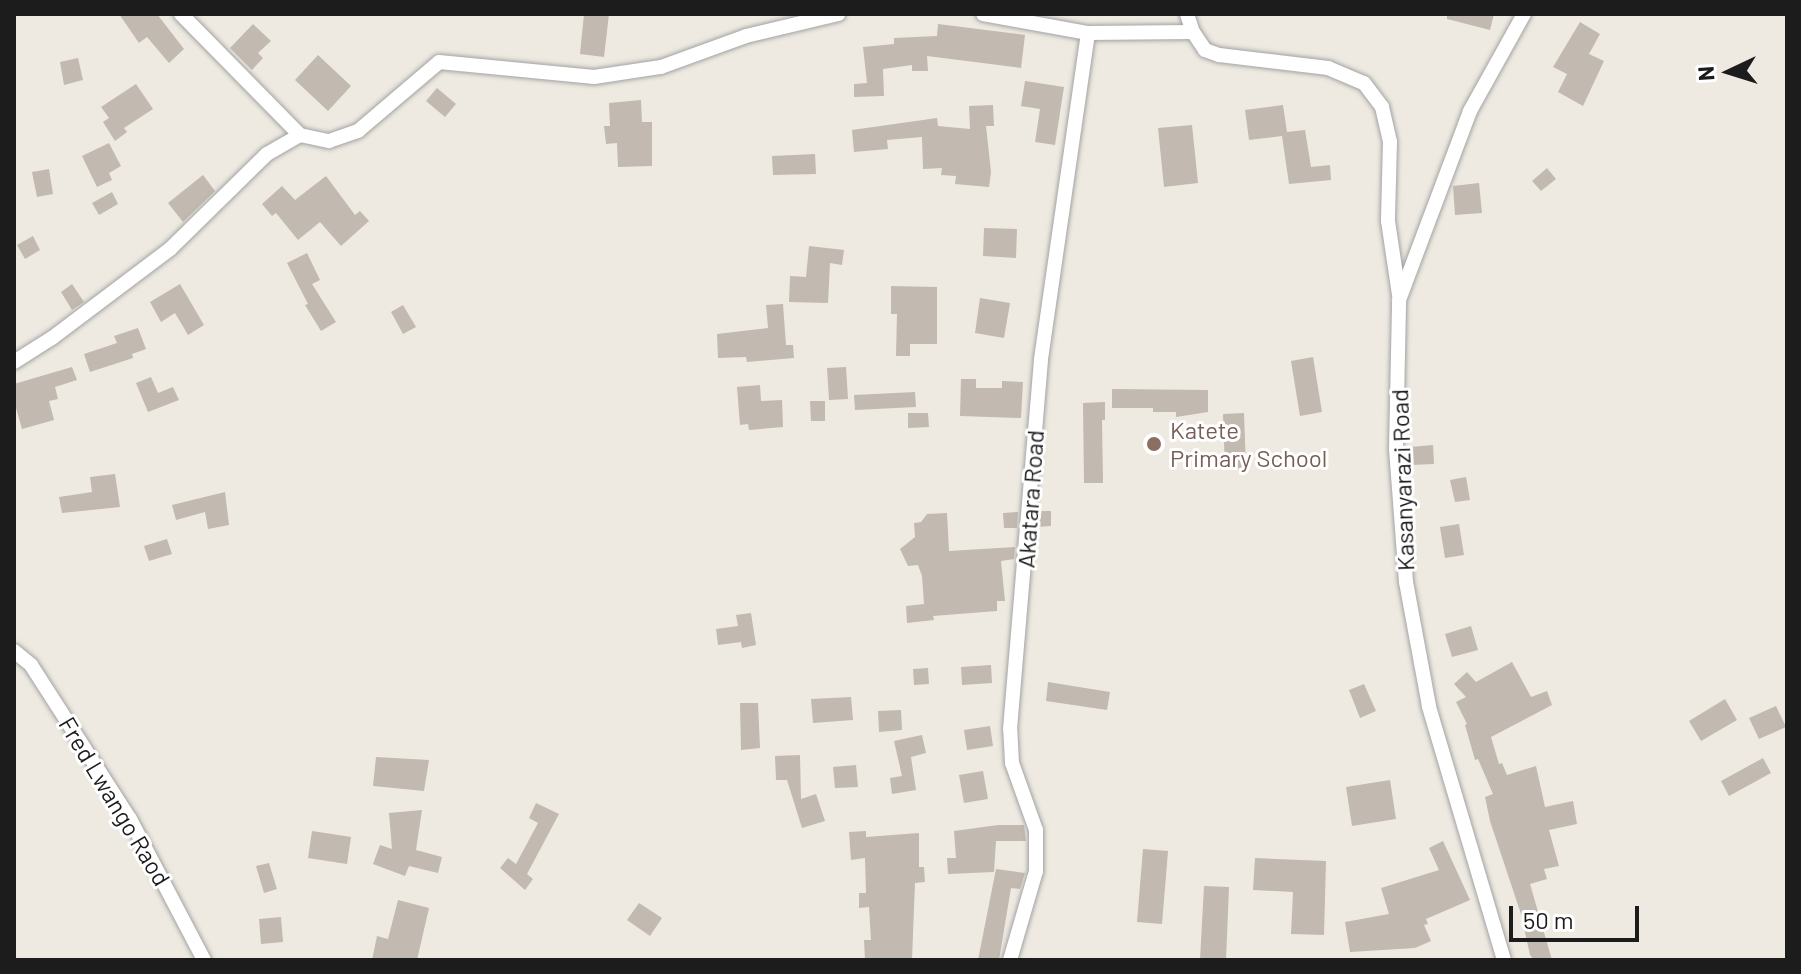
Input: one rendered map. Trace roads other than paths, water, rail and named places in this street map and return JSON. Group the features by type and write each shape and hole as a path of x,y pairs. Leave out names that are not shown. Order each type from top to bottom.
{"street":[{"path":"181,14 300,135 329,141 358,131 439,62 594,77 661,67 746,36 838,14"},
{"path":"983,14 1088,33 1193,32"},
{"path":"1187,14 1193,32 1205,50 1219,55 1328,68 1364,83 1382,107 1390,142 1388,221 1399,300"},
{"name":"Kasanyarazi Road","path":"1504,960 1429,706 1406,582 1396,449 1399,300 1470,111 1524,14"},
{"name":"Akatara Road","path":"1010,960 1036,871 1036,830 1012,763 1010,729 1041,359 1088,33"},
{"path":"14,362 52,338 170,249 267,154 300,135"},
{"name":"Fred Lwango Raod","path":"14,651 31,665 130,819 204,960"}],"place":[{"name":"Katete Primary School","path":"1154,444"}]}
